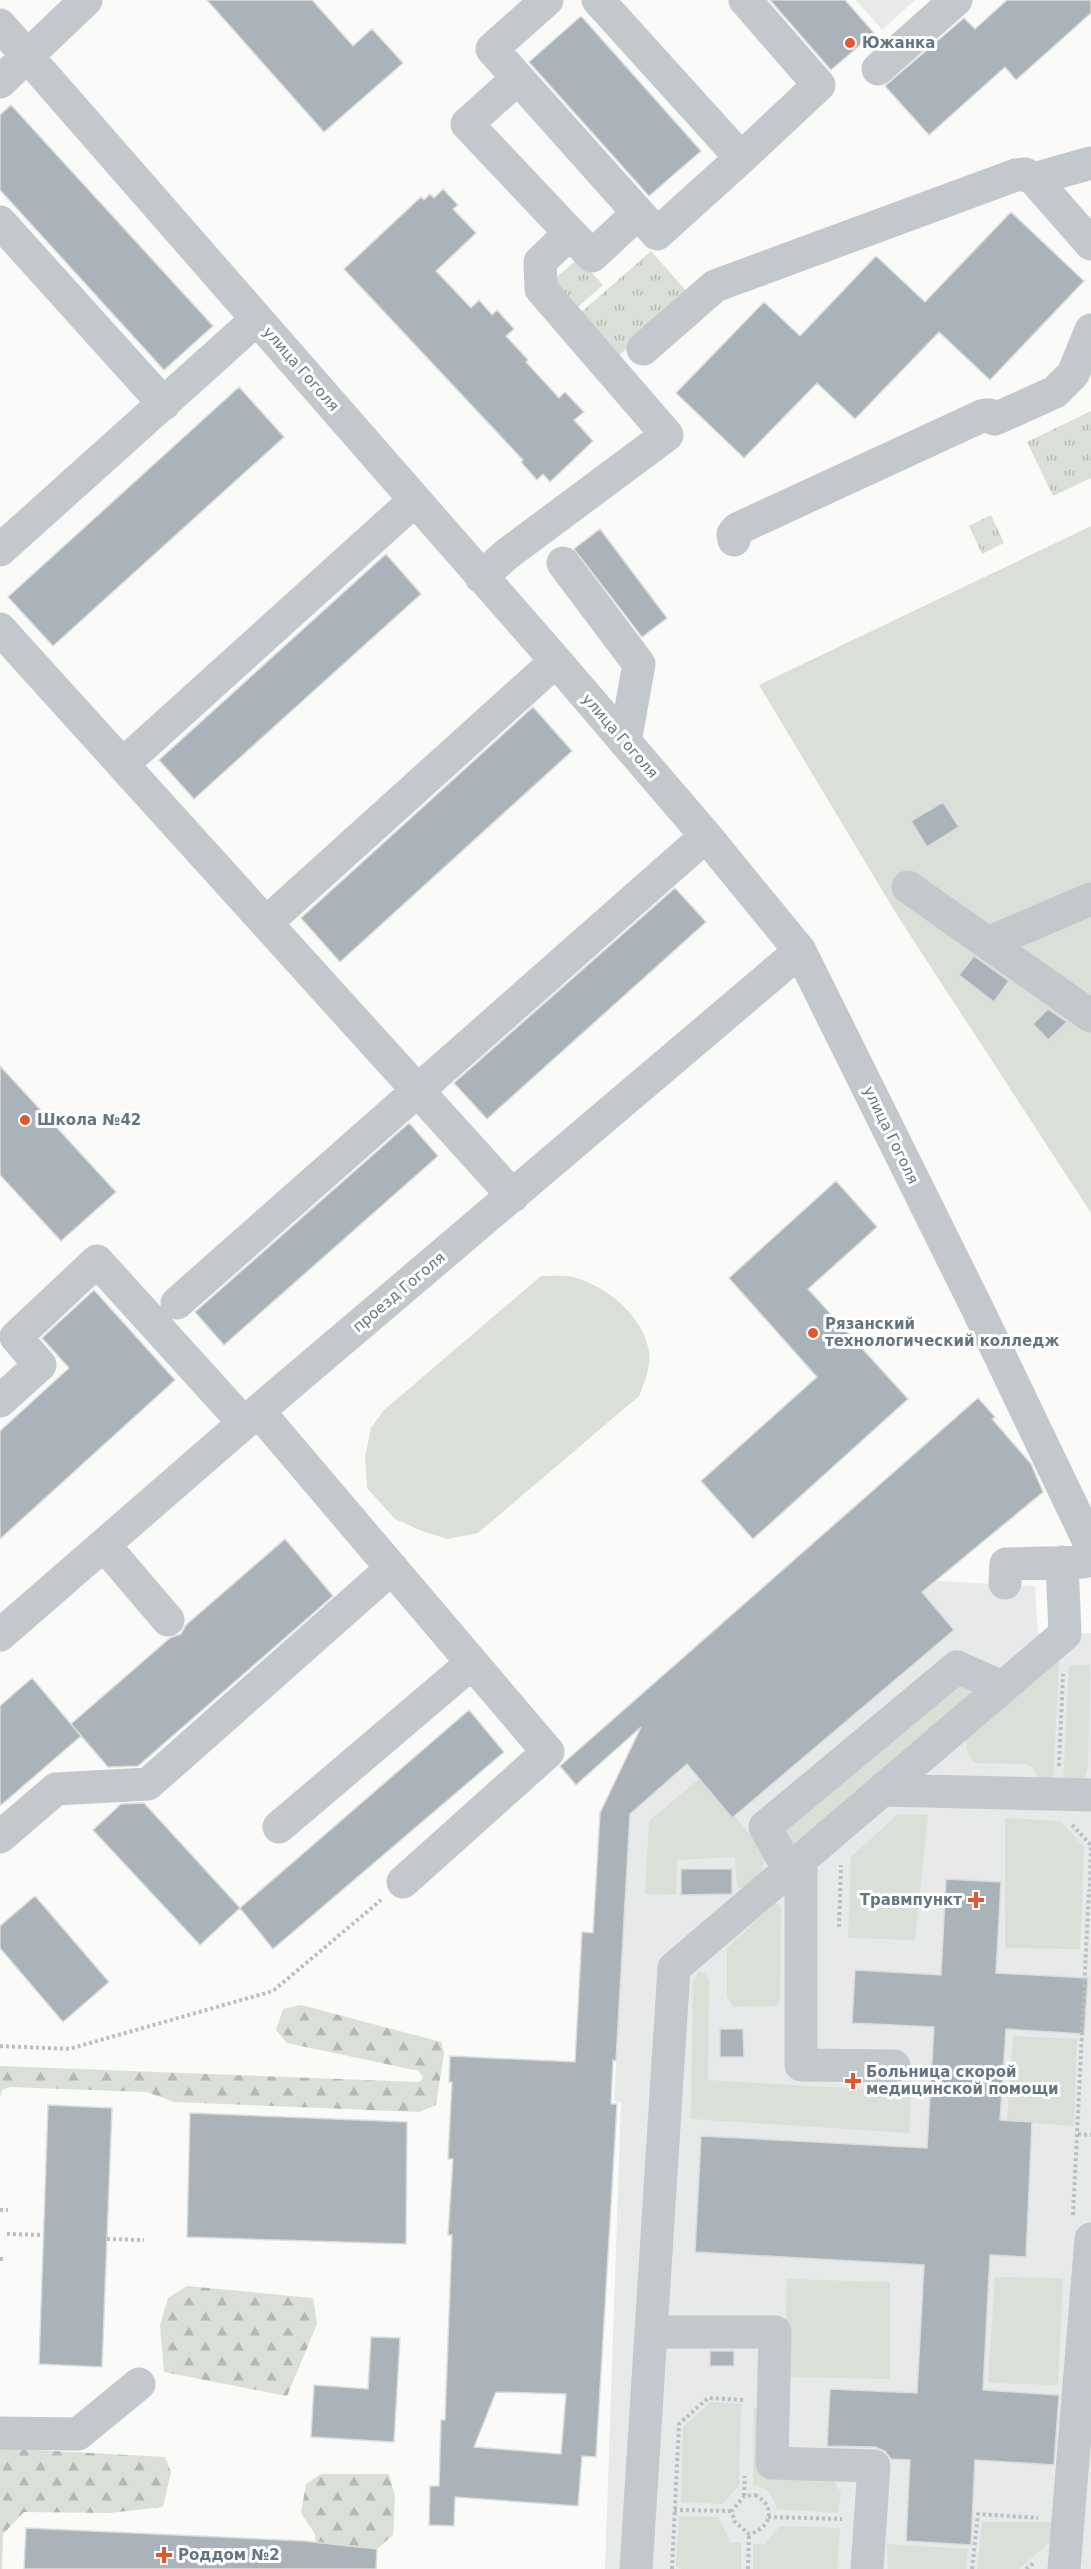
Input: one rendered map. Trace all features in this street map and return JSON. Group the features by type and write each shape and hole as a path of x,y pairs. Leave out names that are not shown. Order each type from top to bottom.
{"street":[{"path":"0,82 86,0"},
{"path":"547,0 492,49 657,234 819,85 745,0"},
{"path":"598,0 741,158"},
{"path":"878,69 956,0"},
{"name":"улица Гоголя","path":"0,25 556,661 706,836 800,951 978,1310 1091,1546"},
{"path":"518,78 467,124 592,256 638,213"},
{"path":"1034,179 1091,163"},
{"path":"643,349 715,286 1016,176 1025,174 1034,179 1091,244"},
{"path":"0,222 164,404"},
{"path":"481,577 507,554 667,435 541,289 540,262 570,233"},
{"path":"0,550 257,319"},
{"path":"734,540 733,534 737,529 984,415 990,415 995,419 1055,392 1073,374 1091,330"},
{"path":"123,764 415,500"},
{"path":"563,563 639,664 625,742"},
{"path":"0,628 513,1196"},
{"path":"266,923 556,661"},
{"path":"177,1303 706,836"},
{"path":"908,886 1091,1016"},
{"path":"988,943 1091,899"},
{"name":"проезд Гоголя","path":"0,1635 252,1417 800,951"},
{"path":"0,1401 40,1365 16,1337 97,1261 252,1417 392,1568 548,1752 403,1882"},
{"path":"104,1545 168,1620"},
{"path":"636,2569 674,1968 1065,1634 1077,1562 1006,1564 1005,1583"},
{"path":"0,1837 56,1789 148,1784 392,1568"},
{"path":"279,1827 472,1663"},
{"path":"894,2066 801,2065 795,1864 765,1827 957,1667 1002,1688"},
{"path":"882,1790 1091,1795"},
{"path":"1064,2569 1082,2470 1091,2239"},
{"path":"651,2332 775,2332 772,2463 874,2466 867,2569"},
{"path":"0,2433 78,2434 139,2384"}],"path":[{"path":"839,1927 841,1864"},
{"path":"0,2046 69,2049 273,1991 403,1882"},
{"path":"1089,1890 1078,2134 1091,2135"},
{"path":"0,2210 8,2210"},
{"path":"7,2235 43,2235"},
{"path":"107,2239 144,2241"},
{"path":"0,2259 6,2259"},
{"path":"755,2495 764,2500 769,2512 767,2524 759,2532 749,2534 734,2521 732,2511 744,2496 755,2495"},
{"path":"674,2510 732,2511"},
{"path":"972,2569 978,2514 1046,2518"},
{"path":"768,2517 845,2519"},
{"path":"748,2569 749,2534"}],"shaded area":[{"path":"856,0 915,0 882,30"},
{"name":"Больница скорой медицинской помощи","path":"879,1578 1035,1586 1038,1634 1091,1633 1091,2569 605,2569 621,2103 614,2101 630,1814 878,1599"}],"green space":[{"path":"651,251 689,294 614,360 576,317"},
{"path":"579,258 603,285 571,313 546,286"},
{"path":"1091,411 1091,478 1053,496 1027,442"},
{"path":"991,515 1004,543 982,554 969,526"},
{"path":"1091,526 1091,1213 897,915 759,685"},
{"path":"541,1276 569,1276 586,1281 622,1304 631,1315 639,1326 649,1352 648,1369 639,1396 478,1533 448,1539 395,1519 367,1488 365,1457 371,1428 384,1410"},
{"path":"1059,1661 1053,1786 1039,1785 1035,1770 1027,1764 974,1763 967,1752 966,1739"},
{"path":"1069,1665 1090,1665 1088,1766 1084,1781 1063,1786"},
{"path":"950,1684 967,1684 971,1695 792,1847 783,1835 786,1824"},
{"path":"699,1779 755,1840 764,1858 761,1871 747,1889 737,1888 735,1857 677,1860 676,1895 645,1894 649,1821"},
{"path":"898,1814 928,1815 915,1940 848,1938 851,1857"},
{"path":"1005,1818 1060,1821 1084,1847 1080,1949 1005,1948"},
{"path":"775,1903 781,1906 780,2001 774,2006 733,2007 727,1996 727,1948"},
{"path":"699,1972 705,1974 709,1980 708,2080 911,2092 909,2133 691,2119 693,1981"},
{"path":"301,2005 441,2042 444,2053 436,2105 419,2112 174,2102 147,2092 10,2087 2,2090 0,2098 0,2066 419,2082 423,2078 419,2071 287,2043 276,2030 283,2009"},
{"path":"1013,2036 1077,2039 1074,2126 1007,2121"},
{"path":"995,2277 1063,2278 1058,2385 988,2383"},
{"path":"787,2279 890,2282 890,2379 784,2377"},
{"path":"187,2286 313,2298 317,2324 287,2396 164,2372 160,2325 168,2298"},
{"path":"711,2402 741,2404 739,2486 722,2504 681,2502 683,2427"},
{"path":"754,2407 759,2409 758,2470 832,2477 841,2493 838,2513 777,2509 769,2492 753,2485"},
{"path":"0,2448 165,2457 171,2472 163,2507 109,2513 24,2512 3,2534 2,2569 0,2569"},
{"path":"321,2474 389,2474 395,2497 393,2535 377,2549 331,2545 317,2569 315,2534 301,2513 306,2484"},
{"path":"679,2516 718,2517 731,2543 741,2542 741,2569 682,2569 676,2566"},
{"path":"982,2522 1051,2522 1051,2541 1019,2569 977,2569"},
{"path":"780,2526 840,2528 837,2569 753,2569 753,2544 765,2544"},
{"path":"887,2544 968,2549 966,2569 888,2569"}],"building":[{"path":"207,0 312,0 353,46 372,29 403,63 324,132"},
{"path":"770,0 845,0 874,33 831,70"},
{"path":"1007,0 1091,0 1091,13 1016,80 1005,67 929,135 885,86 964,18 975,29"},
{"path":"581,16 701,151 649,196 529,62"},
{"path":"11,105 213,326 164,370 0,190 0,115"},
{"path":"443,189 458,205 453,209 476,233 436,271 471,308 479,300 492,315 497,310 514,329 506,336 528,360 526,362 559,398 565,392 584,412 574,420 593,441 550,482 543,474 537,480 521,462 523,460 344,269 421,197 424,200 430,194 434,198"},
{"path":"1011,212 1084,281 990,380 939,332 855,419 817,383 744,458 676,393 764,302 800,336 876,256 925,302"},
{"path":"239,387 284,437 53,646 8,597"},
{"path":"600,529 667,618 642,637 574,549"},
{"path":"386,554 421,594 194,799 159,760"},
{"path":"533,707 572,751 340,962 301,918"},
{"path":"943,802 959,827 927,847 911,821"},
{"path":"675,888 706,922 487,1119 454,1083"},
{"path":"974,956 1009,981 994,1002 959,975"},
{"path":"1048,1009 1067,1022 1048,1040 1033,1024"},
{"name":"Школа №42","path":"0,1066 116,1192 61,1241 0,1175"},
{"path":"409,1123 438,1156 224,1345 195,1312"},
{"name":"Рязанский технологический колледж","path":"836,1181 877,1227 808,1289 908,1399 753,1539 701,1481 817,1377 729,1278"},
{"path":"94,1290 175,1380 0,1539 0,1431 69,1368 42,1338"},
{"path":"978,1398 995,1417 992,1419 1031,1464 1043,1492 922,1592 954,1630 732,1818 687,1764 630,1814 616,2061 613,2060 611,2104 617,2104 596,2457 582,2456 578,2506 455,2497 454,2526 429,2525 430,2486 439,2486 441,2420 445,2420 452,2235 448,2235 453,2159 448,2159 452,2082 449,2082 450,2056 575,2062 582,1932 593,1933 600,1813 641,1727 576,1785 560,1766","holes":["496,2392 566,2394 561,2454 474,2447"]},
{"path":"285,1539 333,1596 138,1766 108,1767 71,1724 170,1638 181,1634 186,1625"},
{"path":"32,1678 81,1736 0,1806 0,1706"},
{"path":"469,1710 504,1752 273,1949 240,1908"},
{"path":"144,1803 240,1908 200,1945 93,1830 121,1804"},
{"path":"681,1869 732,1869 732,1894 681,1895"},
{"path":"946,1879 1001,1882 996,1973 1088,1978 1084,2034 1006,2029 1000,2120 1032,2122 1026,2257 990,2255 983,2390 1059,2395 1054,2465 975,2460 971,2545 906,2541 910,2460 891,2459 885,2451 875,2447 827,2446 830,2389 917,2393 924,2265 695,2252 701,2136 927,2148 934,2027 852,2023 855,1970 941,1975"},
{"path":"35,1896 109,1982 63,2022 0,1948 0,1926"},
{"path":"720,2029 743,2029 744,2057 720,2057"},
{"path":"48,2105 112,2108 102,2367 39,2364"},
{"path":"190,2113 407,2122 406,2244 187,2237"},
{"path":"371,2337 400,2338 394,2442 311,2437 314,2385 368,2389"},
{"path":"710,2351 734,2351 734,2366 710,2366"},
{"name":"Роддом №2","path":"26,2528 304,2541 377,2549 376,2569 24,2569"}],"place":[{"name":"Южанка","path":"850,43"},
{"name":"Школа №42","path":"25,1120"},
{"name":"Рязанский технологический колледж","path":"813,1333"},
{"name":"Травмпункт","path":"976,1900"},
{"name":"Больница скорой медицинской помощи","path":"853,2081"},
{"name":"Роддом №2","path":"164,2555"}]}
